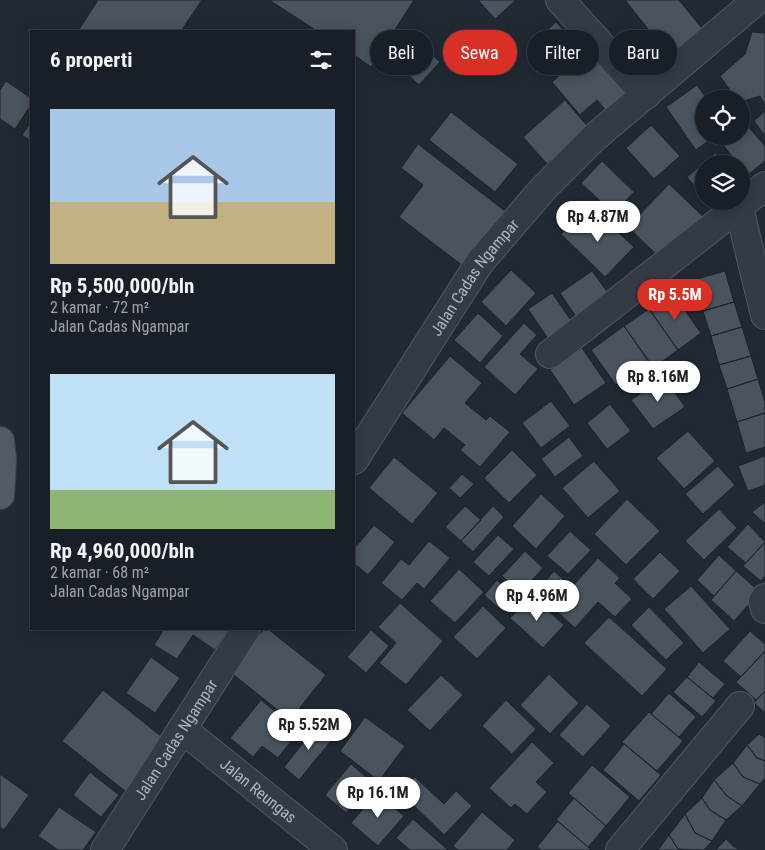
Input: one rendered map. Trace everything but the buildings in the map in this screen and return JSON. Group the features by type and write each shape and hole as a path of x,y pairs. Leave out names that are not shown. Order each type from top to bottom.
{"main road":[{"path":"0,441 2,460 0,495"}],"street":[{"path":"560,0 646,95"},
{"name":"Jalan Cadas Ngampar","path":"355,458 480,262 567,163 757,0"},
{"path":"750,199 765,186"},
{"path":"550,354 736,210"},
{"path":"739,210 765,315"},
{"path":"765,598 763,601 765,609"},
{"name":"Jalan Cadas Ngampar","path":"105,850 245,630"},
{"path":"620,850 740,706"},
{"name":"Jalan Reungas","path":"182,729 333,850"}]}
